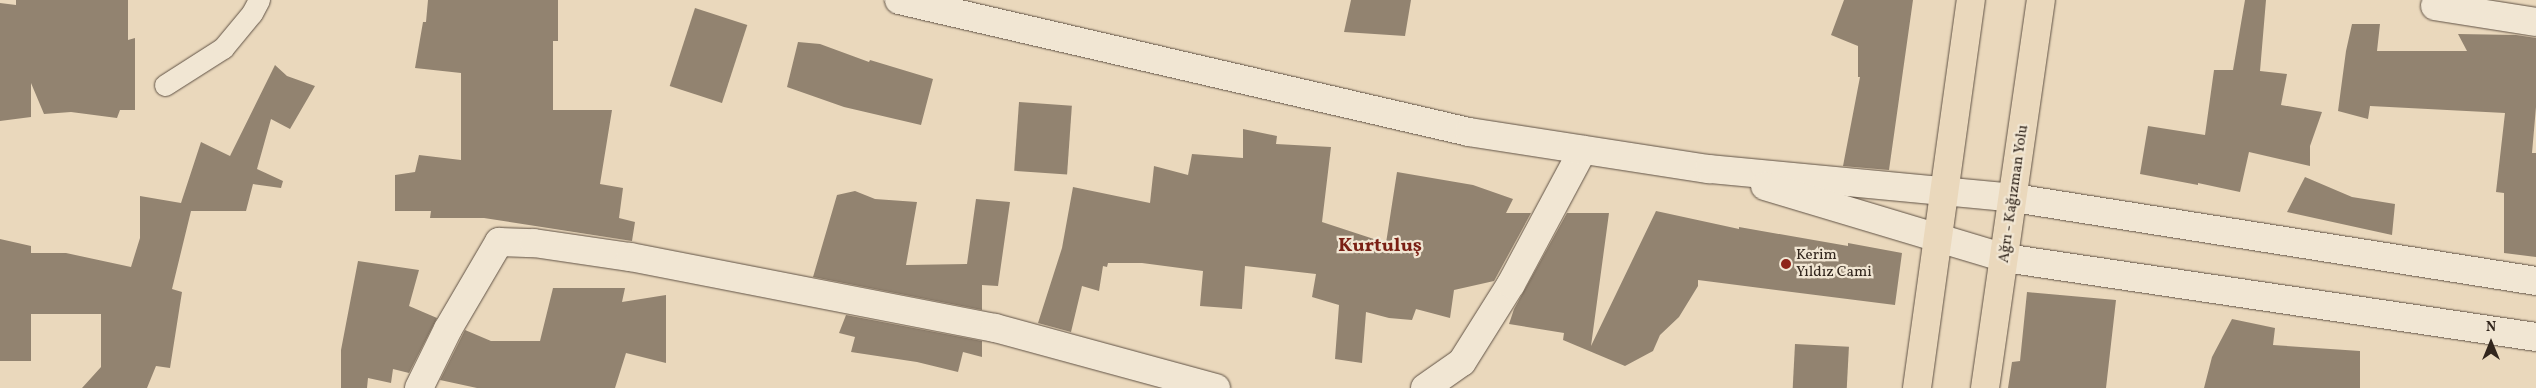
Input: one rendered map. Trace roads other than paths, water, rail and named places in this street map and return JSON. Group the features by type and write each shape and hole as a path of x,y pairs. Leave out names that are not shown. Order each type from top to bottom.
{"main road":[{"path":"1917,388 1970,0"},
{"name":"Ağrı - Kağızman Yolu","path":"1985,388 2014,198 2040,0"}],"street":[{"path":"899,0 1460,130 1709,168 2014,198 2536,281"},
{"path":"2435,6 2536,22"},
{"path":"1426,388 1462,362 1511,284 1583,150"},
{"path":"1709,168 1936,239 2005,258 2536,337"},
{"path":"419,388 448,329 499,242 534,243 630,257 995,328 1216,388"}],"lane":[{"path":"165,85 223,48 252,13 258,0"}],"place":[{"name":"Kerim Yıldız Cami","path":"1786,264"}],"district":[{"name":"Kurtuluş","path":"1380,246"}]}
